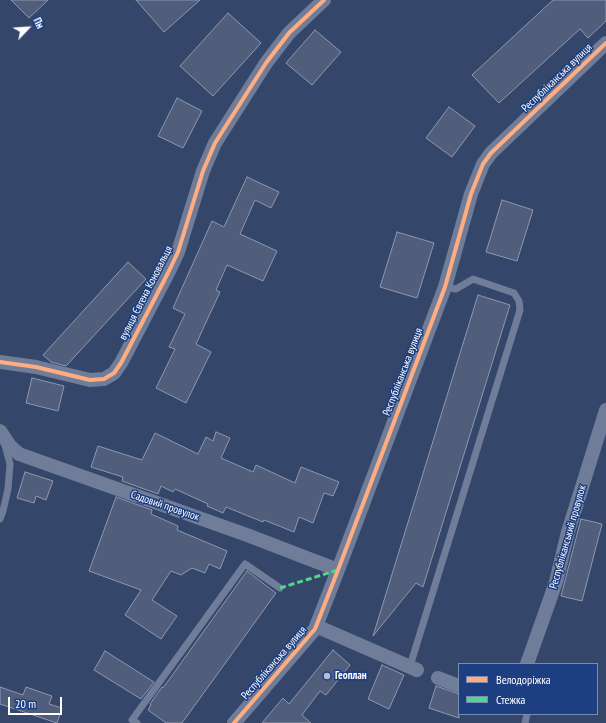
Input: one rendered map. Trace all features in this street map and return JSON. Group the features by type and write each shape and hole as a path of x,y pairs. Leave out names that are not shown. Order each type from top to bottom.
{"street":[{"name":"вулиця Євгена Коновальця","path":"0,362 36,367 90,380 104,379 114,373 121,363 178,252 203,171 215,143 266,63 289,33 324,0"},
{"name":"Республіканська вулиця","path":"234,723 306,641 316,626 445,287 472,194 483,164 491,153 606,44"},
{"name":"Республіканський провулок","path":"527,663 556,582 568,532 606,410"},
{"name":"Садовий провулок","path":"1,433 18,454 247,535 338,570"},
{"path":"316,626 414,668"},
{"path":"438,678 458,686"}],"lane":[{"path":"414,668 520,310 519,301 514,293 473,279 456,289 445,287"},
{"path":"0,519 8,489 10,464 1,433"},
{"path":"137,723 132,720 245,564 280,588"}],"building":[{"path":"11,0 48,0 29,18"},
{"path":"136,0 200,0 164,32"},
{"path":"553,0 606,0 606,21 588,38 580,29 499,103 472,75"},
{"path":"228,13 261,43 213,96 180,66"},
{"path":"315,30 341,52 312,85 286,63"},
{"path":"177,98 202,111 183,148 158,136"},
{"path":"449,107 475,126 452,157 426,138"},
{"path":"247,177 279,192 271,208 255,200 240,234 277,251 263,281 227,265 216,290 220,292 196,344 211,352 186,403 156,388 175,349 169,347 185,314 173,308 212,221 224,227"},
{"path":"502,200 533,210 517,261 486,252"},
{"path":"397,232 434,243 417,298 380,287"},
{"path":"128,262 146,279 66,366 51,362 43,355"},
{"path":"478,295 510,305 423,587 416,583 373,636"},
{"path":"32,378 64,386 58,411 26,403"},
{"path":"216,432 230,438 221,458 253,472 256,465 295,483 301,467 339,482 333,496 324,493 313,523 299,517 294,532 264,520 263,522 226,507 223,513 207,506 208,504 175,489 173,492 161,486 158,494 122,481 123,477 91,467 98,446 142,460 155,433 198,454 206,437 213,441"},
{"path":"25,472 53,481 46,500 36,496 34,503 17,498"},
{"path":"116,497 152,510 151,514 178,526 177,530 227,551 220,569 209,564 205,573 192,568 181,575 171,571 152,600 177,616 161,639 125,615 141,590 89,571"},
{"path":"581,519 602,524 582,601 561,596"},
{"path":"247,571 276,593 182,723 166,723 148,710 151,705 150,704"},
{"path":"333,650 350,665 326,695 320,691 302,715 311,723 262,723 283,698 289,704"},
{"path":"105,651 154,682 141,699 94,670"},
{"path":"382,665 404,675 389,709 368,699"},
{"path":"436,686 458,694 459,718 429,708"},
{"path":"0,687 23,695 26,687 52,696 49,704 62,708 57,723 0,704"}],"marked path":[{"path":"280,588 338,570"}],"cycle path":[{"path":"0,362 36,367 90,380 104,379 114,373 121,363 178,252 203,171 215,143 266,63 289,33 324,0"},
{"path":"234,723 315,629 445,287 471,194 483,164 491,153 606,43"}],"place":[{"name":"Геоплан","path":"327,676"}]}
